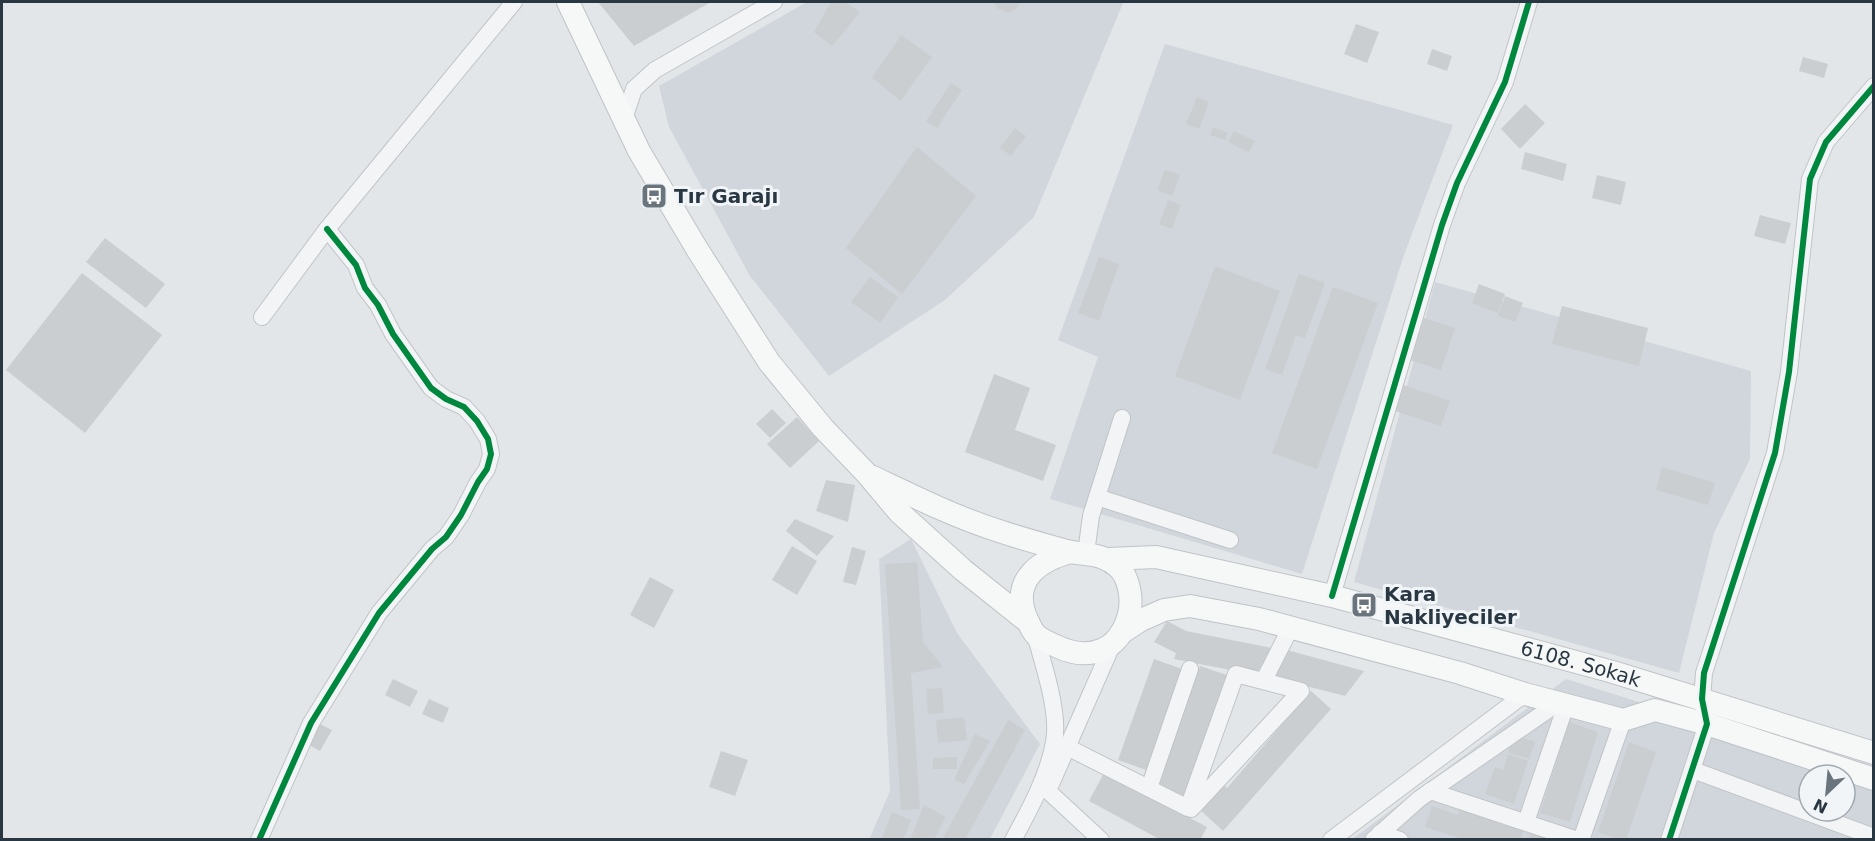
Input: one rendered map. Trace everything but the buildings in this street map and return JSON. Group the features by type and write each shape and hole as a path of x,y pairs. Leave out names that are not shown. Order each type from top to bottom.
{"main road":[{"path":"568,2 639,151 697,249 769,362 823,428 899,512 1031,627 1066,651 1085,654 1102,651 1140,620 1164,610 1190,606 1291,627 1623,720"},
{"path":"867,474 930,504 1001,532 1108,559 1120,568 1127,581 1131,598 1129,614 1117,638"},
{"path":"1031,627 1022,607 1021,595 1026,581 1035,567 1052,556 1078,552"},
{"name":"6108. Sokak","path":"1108,559 1156,557 1332,596 1613,672 1874,753"},
{"name":"6108. Sokak","path":"1623,720 1655,710 1707,724 1874,779"}],"street":[{"path":"262,317 327,230 514,2"},
{"path":"624,119 634,89 655,70 774,2"},
{"path":"1332,596 1442,225 1457,183 1505,82 1529,2"},
{"path":"1670,840 1707,724 1702,699 1704,673 1775,453 1789,372 1810,179 1826,142 1874,86"},
{"path":"259,840 311,723 379,613 456,523 478,482 488,469 491,454 488,439 477,421 464,407 446,399 431,388 393,334 378,305 365,288 356,265 327,230"},
{"path":"1078,552 1122,418"},
{"path":"1097,497 1230,540"},
{"path":"1013,840 1043,779 1054,741 1055,721 1051,699 1031,627"},
{"path":"1264,681 1291,627"},
{"path":"1026,840 1117,638"},
{"path":"1149,788 1190,669"},
{"path":"1067,747 1188,808 1191,809 1301,691 1236,674 1188,808"},
{"path":"1331,840 1525,694"},
{"path":"1377,836 1430,791 1562,704"},
{"path":"1526,822 1562,704"},
{"path":"1430,791 1580,840 1623,720"},
{"path":"1693,770 1874,837"},
{"path":"1048,791 1101,840"},
{"path":"1377,836 1400,840"}],"shaded area":[{"path":"807,2 1123,3 1034,217 945,300 829,376 750,276 669,127 659,86"},
{"path":"1165,44 1453,125 1404,255 1302,574 1050,499 1098,357 1058,340"},
{"path":"1435,282 1751,371 1750,459 1714,533 1679,673 1354,582"},
{"path":"911,539 957,633 1040,744 990,839 869,840 890,791 879,559"},
{"path":"1566,679 1832,763 1797,763 1797,823 1857,823 1857,771 1873,776 1873,839 1351,840"}],"cycle path":[{"path":"1332,596 1442,225 1457,183 1505,82 1529,2"},
{"path":"1669,840 1707,724 1702,699 1704,673 1775,453 1789,372 1810,179 1826,142 1874,86"},
{"path":"259,840 311,723 379,613 432,549 446,537 461,515 487,469 491,454 488,439 477,421 464,407 446,399 431,388 393,334 378,305 365,288 356,265 327,229"}],"place":[{"name":"Tır Garajı","path":"654,196"},
{"name":"Kara Nakliyeciler","path":"1364,605"}]}
